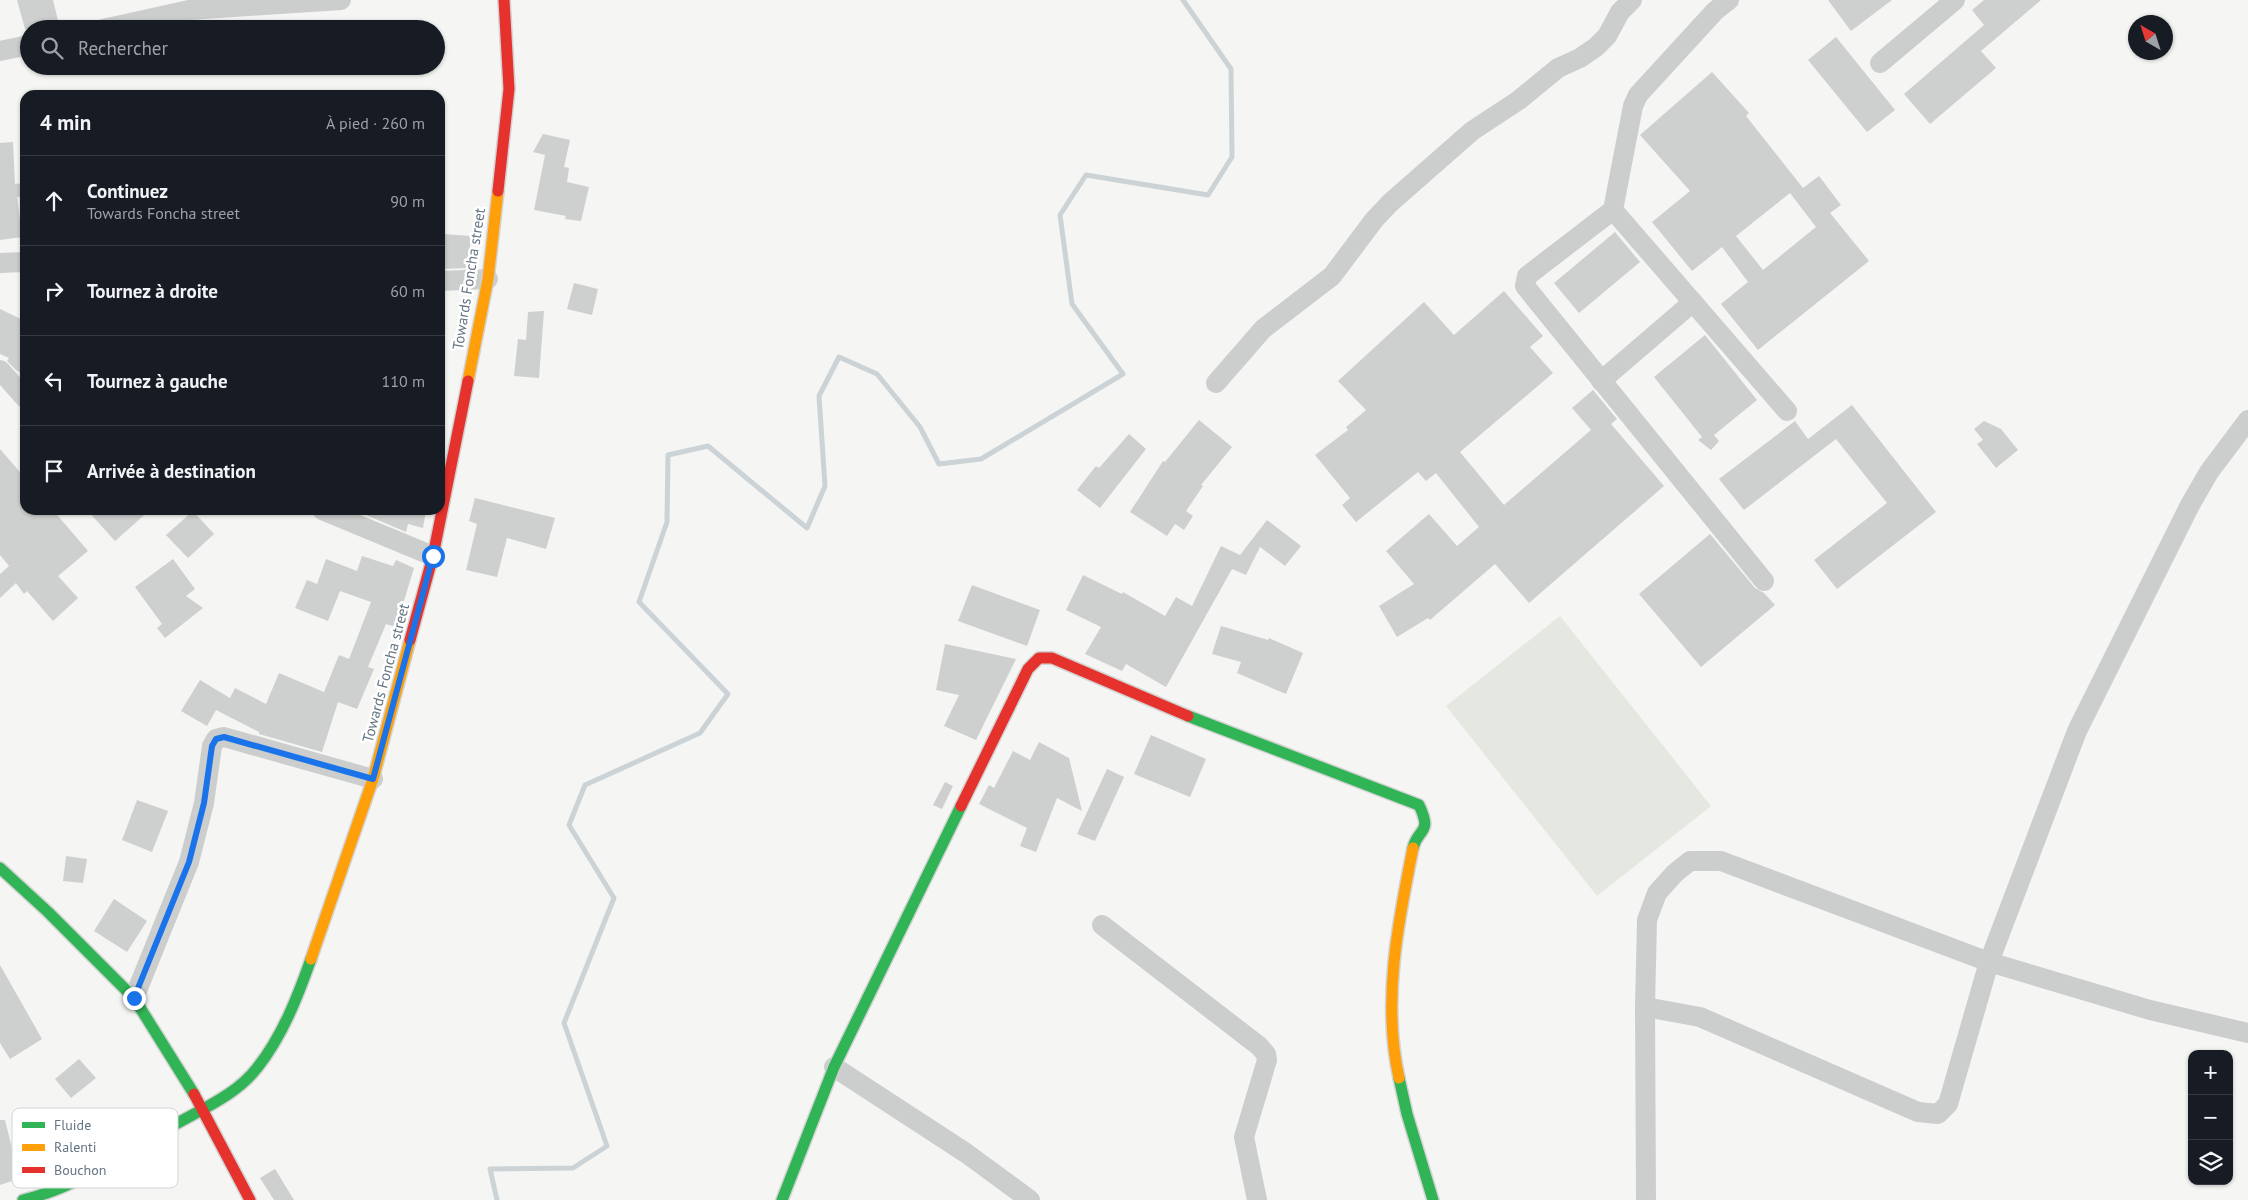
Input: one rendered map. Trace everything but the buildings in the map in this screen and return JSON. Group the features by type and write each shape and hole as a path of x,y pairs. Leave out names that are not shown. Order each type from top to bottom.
{"street":[{"path":"143,20 188,10 342,0"},
{"name":"Towards Foncha street","path":"445,496 488,279 509,89 504,0"},
{"path":"1216,383 1263,328 1332,276 1374,220 1390,203 1472,131 1519,100 1558,68 1580,58 1596,46 1607,36 1620,12 1632,0"},
{"path":"1729,0 1715,10 1638,95 1633,106 1613,210 1527,276 1525,286 1764,580"},
{"path":"1880,62 1955,0"},
{"path":"0,51 20,47"},
{"path":"1613,210 1787,410"},
{"path":"0,263 20,262"},
{"path":"445,281 488,279"},
{"path":"1601,381 1693,302"},
{"path":"0,370 20,392"},
{"path":"1645,1007 1700,1017 1918,1112 1938,1114 1948,1104 1988,962 2085,714 2190,505 2209,472 2248,420"},
{"path":"334,515 433,556"},
{"name":"Towards Foncha street","path":"178,1123 237,1088 257,1068 280,1031 302,985 373,779 433,556 441,515"},
{"path":"782,1200 834,1067 1028,669 1039,658 1052,658 1209,725 1419,804 1424,816 1425,829 1414,844 1397,927 1394,1036 1396,1064 1407,1114 1433,1200"},
{"path":"134,998 189,862 204,803 212,746 216,739 224,737 373,779"},
{"path":"1646,1200 1645,1007 1647,920 1658,893 1675,873 1690,861 1721,861 1988,962 2150,1010 2248,1034"},
{"path":"2,874 48,912 134,998 156,1030 203,1108 250,1200"},
{"path":"1102,925 1259,1046 1266,1054 1267,1060 1244,1137 1258,1200"},
{"path":"834,1067 966,1153 1030,1200"},
{"name":"Towards Foncha street","path":"23,1200 57,1188"}],"shaded area":[{"path":"1560,616 1711,806 1597,896 1446,706"}],"waterway":[{"path":"497,1200 490,1169 573,1168 607,1146 564,1023 614,898 569,825 585,785 700,733 728,694 639,602 667,522 668,455 708,446 807,528 825,486 819,396 839,357 877,374 920,427 939,464 981,459 1123,374 1072,304 1060,215 1086,175 1208,195 1232,157 1231,69 1183,0"}],"traffic: fast":[{"path":"1188,716 1419,805 1425,826 1415,841 1413,848"},
{"path":"782,1200 834,1067 961,806"},
{"path":"0,868 48,912 134,998 194,1094"},
{"path":"178,1123 230,1093 257,1068 282,1030 311,959"},
{"path":"1399,1078 1407,1114 1433,1200"},
{"path":"23,1200 60,1188"}],"traffic: slow":[{"path":"468,381 488,279 498,191"},
{"path":"311,959 373,779 410,640"},
{"path":"1399,1078 1394,1049 1392,991 1397,933 1413,848"}],"traffic: jam":[{"path":"498,191 509,89 504,0"},
{"path":"445,496 468,381"},
{"path":"410,640 433,556 441,515"},
{"path":"961,806 1028,669 1039,658 1052,658 1188,716"},
{"path":"194,1094 250,1200"}],"route":[{"path":"134,998 189,862 204,803 212,746 216,739 224,737 373,779 433,556"}]}
